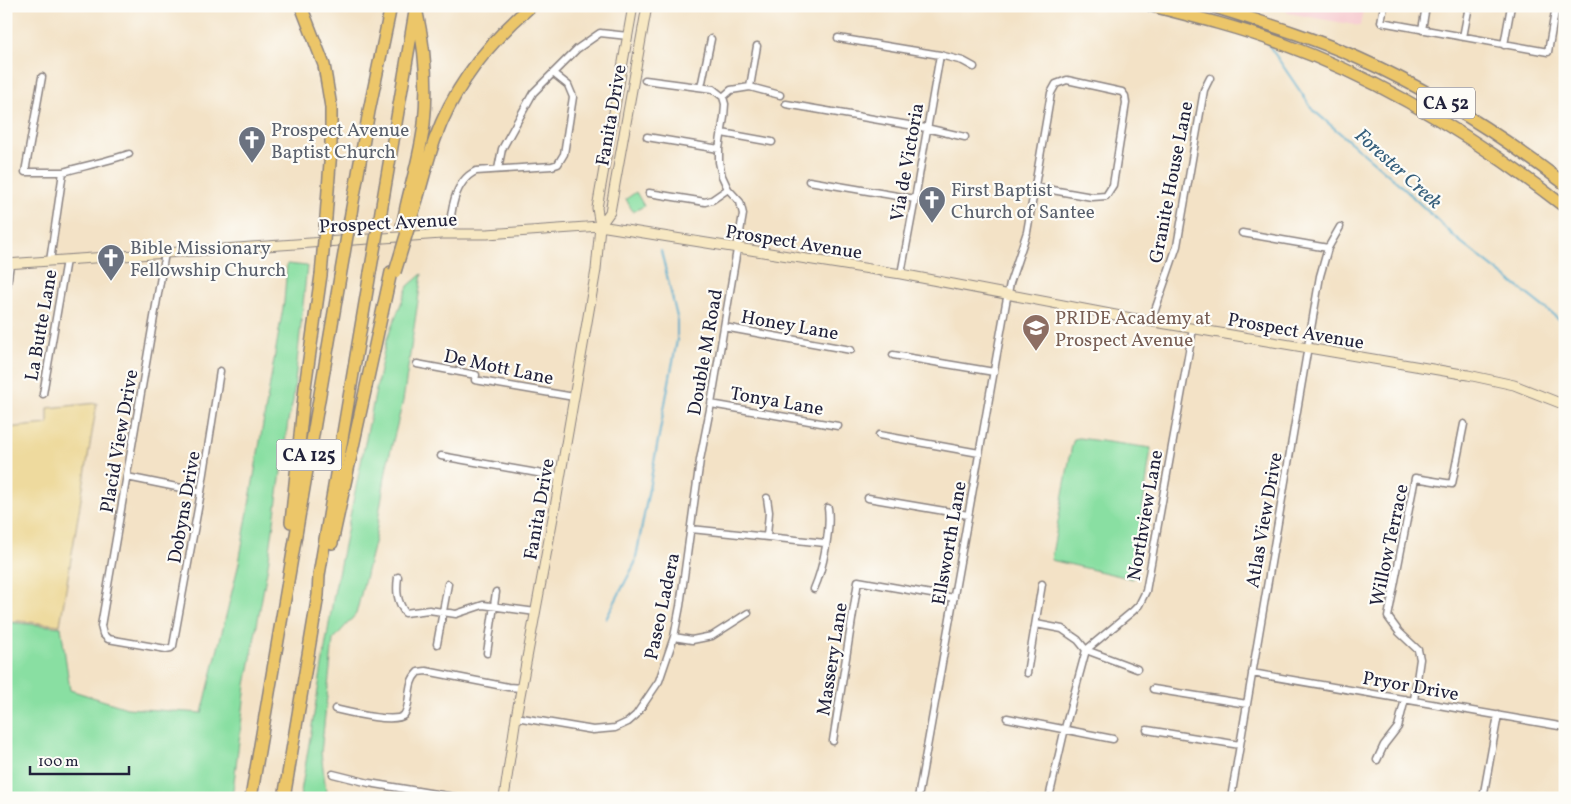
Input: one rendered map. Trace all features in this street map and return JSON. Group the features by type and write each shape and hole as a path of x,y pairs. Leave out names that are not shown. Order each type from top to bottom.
{"highway":[{"path":"279,633 305,387 321,275 332,149 331,107 324,65 301,6"},
{"name":"CA 125","path":"251,798 369,111 391,6"},
{"path":"393,272 424,125 426,73 416,6"},
{"name":"CA 125","path":"284,798 318,595 319,574 416,6"},
{"path":"318,595 322,588 382,309 435,139 457,91 491,44 531,6"},
{"name":"CA 52","path":"1152,6 1200,18 1284,44 1334,65 1427,113 1506,162 1565,207"},
{"name":"CA 52","path":"1212,6 1316,40 1359,58 1429,94 1504,139 1565,184"}],"main road":[{"name":"Fanita Drive","path":"504,798 516,717 596,270 600,226 596,208 632,6"},
{"name":"Fanita Drive","path":"600,226 610,212 646,6"},
{"name":"Prospect Avenue","path":"8,264 450,234 487,234 600,226 901,274 1151,322 1480,378 1514,386 1565,405"}],"street":[{"path":"1384,6 1381,22 1548,52 1556,6"},
{"path":"1422,30 1426,6"},
{"path":"1464,38 1469,6"},
{"path":"1504,45 1511,6"},
{"path":"498,169 502,149 534,93 553,73 577,49 600,33 628,36"},
{"path":"838,38 940,55 963,61 974,67"},
{"path":"701,88 711,39"},
{"path":"750,87 757,46"},
{"name":"Via de Victoria","path":"901,274 940,55"},
{"path":"450,234 454,201 468,175 476,171 558,164 564,154 574,97 568,85 553,73"},
{"path":"42,77 25,172 62,172 130,154"},
{"name":"Granite House Lane","path":"1151,322 1176,246 1204,90 1210,78"},
{"path":"645,80 713,89 723,97 731,90 750,87 780,94"},
{"name":"Ellsworth Lane","path":"918,798 1008,294 1027,232 1051,93 1056,84 1067,80 1122,92 1126,103 1112,185 1106,196 1092,197 1035,187"},
{"name":"Double M Road","path":"700,460 743,214 740,202 728,189 722,176 719,149 725,104 723,97"},
{"path":"786,104 926,128 966,137"},
{"path":"722,133 772,142"},
{"path":"647,136 719,149"},
{"path":"50,261 62,172"},
{"path":"809,181 916,198"},
{"path":"648,193 705,202 712,200 728,189"},
{"name":"Atlas View Drive","path":"1231,798 1320,276 1328,248 1340,227"},
{"path":"1242,233 1328,248"},
{"name":"Placid View Drive","path":"165,253 101,626 103,634 108,639 166,649 171,648"},
{"name":"La Butte Lane","path":"43,394 66,260"},
{"path":"6,292 8,264"},
{"name":"Honey Lane","path":"724,327 851,350"},
{"name":"Northview Lane","path":"1086,650 1133,611 1146,591 1193,329"},
{"path":"894,355 994,372"},
{"name":"De Mott Lane","path":"417,364 476,375 474,380 574,397"},
{"name":"Dobyns Drive","path":"171,648 201,492 220,371"},
{"name":"Tonya Lane","path":"711,404 838,426"},
{"name":"Willow Terrace","path":"1414,700 1420,659 1418,650 1399,632 1388,617 1415,478 1452,484 1464,424"},
{"path":"879,435 979,453"},
{"path":"441,456 560,477"},
{"name":"Paseo Ladera","path":"516,717 593,730 615,728 628,722 636,715 659,681 674,637 700,460"},
{"path":"127,477 201,492"},
{"path":"766,498 769,512 767,536"},
{"path":"868,498 968,515"},
{"path":"814,589 819,577 830,521 828,508"},
{"path":"691,529 826,543"},
{"path":"398,577 397,600 404,613 429,610 456,614 484,605 536,612"},
{"name":"Massery Lane","path":"834,741 858,581 954,598"},
{"path":"437,644 448,584"},
{"path":"1027,672 1042,584"},
{"path":"488,653 496,592"},
{"path":"674,637 692,640 712,636 748,613"},
{"path":"1036,624 1057,627 1078,640 1086,650 1137,669"},
{"path":"1049,798 1086,650"},
{"path":"335,709 397,719 403,716 406,710 413,676 418,672 426,671 522,688"},
{"name":"Pryor Drive","path":"1252,672 1565,726"},
{"path":"1153,689 1247,704"},
{"path":"1377,760 1384,746 1398,727 1405,699"},
{"path":"1483,798 1498,715"},
{"path":"1007,718 1113,739"},
{"path":"1147,730 1240,745"},
{"path":"333,774 369,783 460,798"}],"shaded area":[{"path":"1282,6 1364,6 1360,26 1288,13"}],"green space":[{"path":"636,192 644,206 633,212 626,199"},
{"path":"287,264 307,266 293,401 288,421 268,565 246,685 232,798 6,798 6,622 61,627 70,690 127,708 202,713 239,563 284,302"},
{"path":"422,274 403,401 387,465 375,539 356,614 333,640 321,753 327,798 300,798 334,594 386,341 408,286"},
{"path":"1079,438 1151,448 1133,579 1051,560 1072,445 1074,439"}],"sand":[{"path":"97,403 60,625 6,620 6,428 48,424 48,408"}],"waterway":[{"name":"Forester Creek","path":"1242,6 1246,12"},
{"name":"Forester Creek","path":"1268,44 1313,110 1397,182 1457,239 1565,324"},
{"path":"606,619 635,563 677,340 677,317 661,251"}],"place":[{"name":"Prospect Avenue Baptist Church","path":"252,164"},
{"name":"First Baptist Church of Santee","path":"932,224"},
{"name":"Bible Missionary Fellowship Church","path":"111,282"},
{"name":"PRIDE Academy at Prospect Avenue","path":"1036,352"}]}
